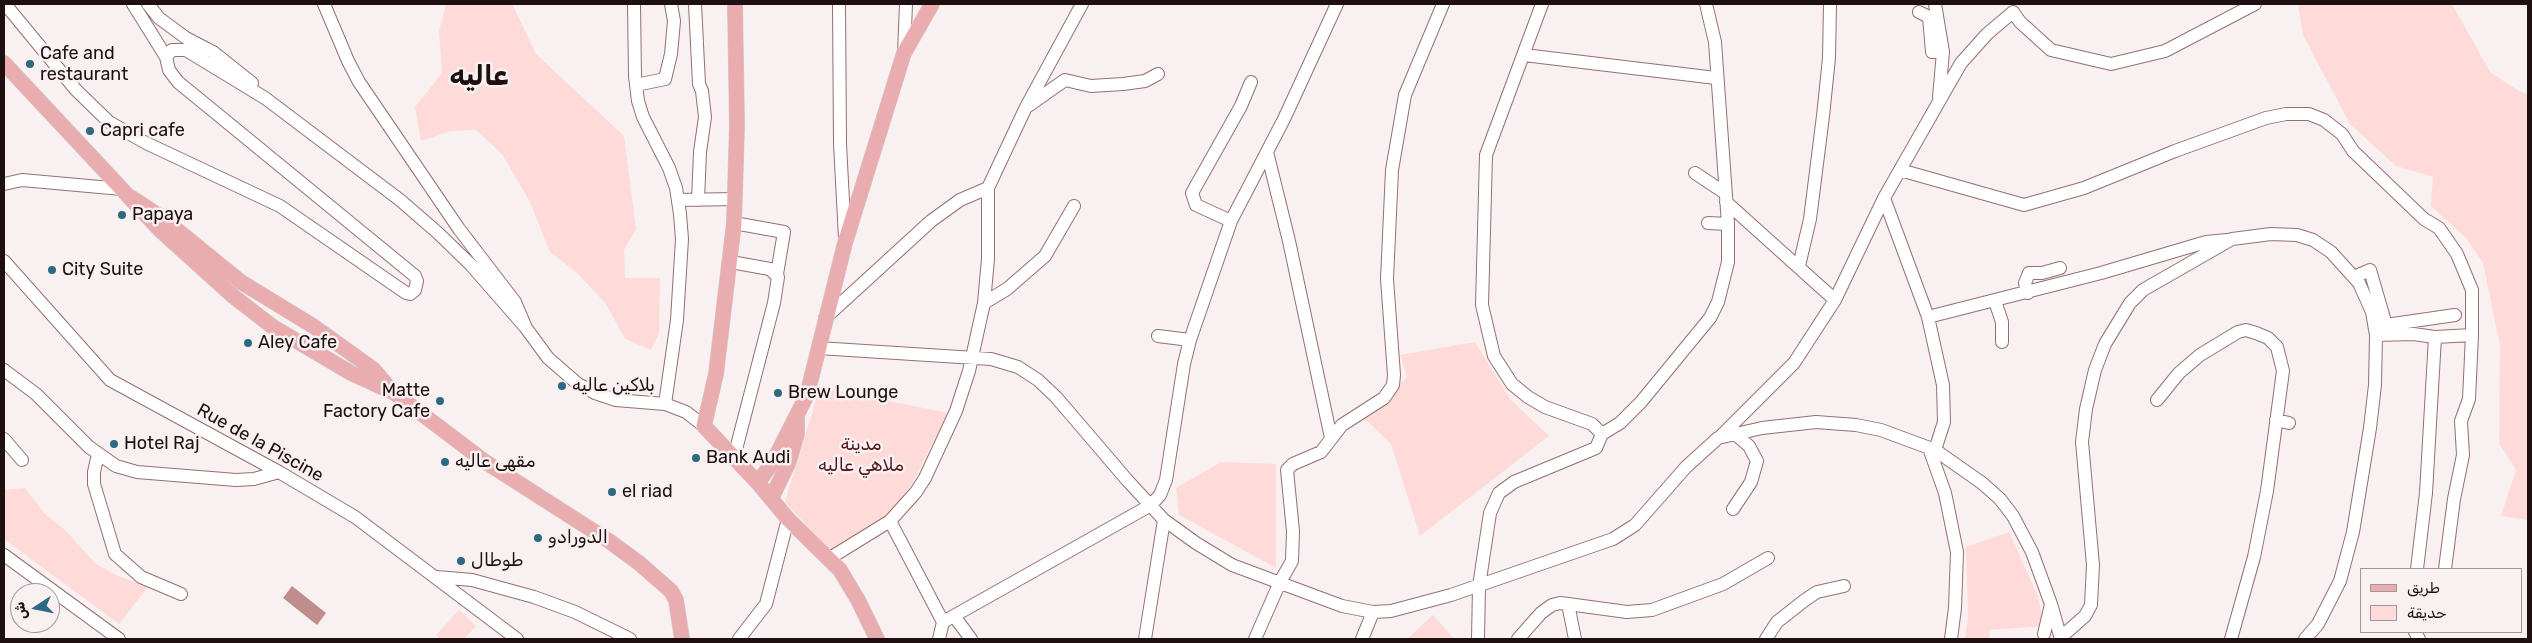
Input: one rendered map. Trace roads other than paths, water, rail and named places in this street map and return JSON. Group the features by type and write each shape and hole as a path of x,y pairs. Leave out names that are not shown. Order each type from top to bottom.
{"main road":[{"path":"735,4 734,223 731,262 716,374 704,426 758,483 788,519 830,558 858,600 877,639"},
{"path":"770,499 780,465 797,434 797,418 807,396 845,243 904,53 932,4"},
{"path":"4,63 160,230 233,296 273,326 351,373 393,392"},
{"path":"127,193 161,217 255,292 313,326 373,369 393,392 484,461 609,541 667,586 676,600 682,639"},
{"path":"303,344 313,326"},
{"path":"758,483 780,465"}],"street":[{"path":"5,4 76,90 109,122 146,143 280,206 406,293 410,294 415,290 417,281 414,276 178,82 169,70 166,57 133,4"},
{"path":"148,4 159,18 186,38 213,52 247,77 265,98"},
{"path":"324,4 348,61 360,82 458,229 515,302 526,328"},
{"path":"634,4 636,84 643,117 669,168 678,200 682,239 677,320 664,404"},
{"path":"636,84 665,78 671,54 674,21 672,4"},
{"path":"695,4 699,84 705,116 700,152 698,200"},
{"path":"839,4 840,144 845,243"},
{"path":"904,53 906,4"},
{"path":"923,22 939,4"},
{"path":"830,558 890,521 916,492 941,447 956,411 972,358 984,303 988,260 988,188 1026,107 1082,4"},
{"path":"939,639 948,619 1151,505 1160,494 1166,480 1184,364 1190,340 1231,221 1267,152 1337,4"},
{"path":"1255,639 1280,582 1292,560 1293,549 1287,470 1293,464 1321,452 1342,425 1384,398 1393,385 1394,375 1387,279 1392,170 1405,95 1443,4"},
{"path":"1542,4 1486,155 1484,169 1482,306 1494,356 1512,384 1528,397 1545,407 1592,424 1602,434"},
{"path":"1478,639 1479,586 1490,513 1498,493 1514,482 1590,452 1600,443 1602,434 1620,423 1640,402 1710,318 1718,302 1728,262 1728,224 1716,78 1715,42 1706,4"},
{"path":"1799,266 1810,218 1823,116 1829,58 1830,4"},
{"path":"1935,4 1943,52 1939,104"},
{"path":"818,348 972,358 1006,363 1018,367 1038,380 1056,397 1164,520 1202,547 1232,565 1342,606 1373,612 1391,611 1479,586 1606,542 1635,525 1686,467 1784,376 1835,300 1884,198 1970,52 2016,8 2020,22 2051,50 2110,64 2165,51 2255,4"},
{"path":"1919,12 1928,17 1932,52 1943,52"},
{"path":"166,57 172,50 186,50 265,98 400,200 471,265 526,328 548,358 578,384 595,393 616,400 664,404 686,412 704,426"},
{"path":"1524,55 1716,78"},
{"path":"1026,107 1065,80 1091,86 1123,84 1145,81 1158,74"},
{"path":"1231,221 1196,205 1192,193 1241,106 1251,82"},
{"path":"1900,170 2024,205 2084,188 2175,151 2266,118 2286,114 2309,114 2324,120 2342,134 2353,151 2424,219 2439,228 2457,254 2472,290 2469,399 2461,421 2463,455 2454,499 2445,568"},
{"path":"1267,152 1289,241 1331,438"},
{"path":"1695,173 1726,198 1835,300"},
{"path":"4,184 22,180 127,193"},
{"path":"825,318 930,221 960,200 988,188"},
{"path":"1884,198 1928,317 1942,385 1944,422 1932,449 1945,493 1957,552 1955,608 1951,639"},
{"path":"678,200 735,200"},
{"path":"984,303 1007,289 1045,256 1074,206"},
{"path":"734,223 784,232 774,303 734,457"},
{"path":"1708,224 1728,224"},
{"path":"1928,317 2028,293 2206,242 2271,234 2297,235 2313,240 2331,252 2354,277 2372,312 2376,335 2375,385 2354,532 2340,581 2318,624 2305,639"},
{"path":"1718,438 1762,428 1816,422 1856,425 1900,436 1932,449 1982,483 2000,499 2013,516 2032,552 2051,604 2060,639 2085,616 2091,605 2093,565 2082,442 2094,370 2105,344 2130,303 2144,290 2232,239"},
{"name":"Rue de la Piscine","path":"4,261 110,380 279,472 355,517 517,639"},
{"path":"731,262 770,269 777,274"},
{"path":"2028,293 2025,283 2029,273 2042,273 2060,268"},
{"path":"2354,277 2370,270 2386,325 2455,315"},
{"path":"1995,301 2002,322 2002,342"},
{"path":"2157,400 2178,373 2200,355 2246,330 2268,338 2277,346 2282,358 2282,421 2254,557 2231,639"},
{"path":"2376,335 2414,334 2435,337 2472,335"},
{"path":"1158,336 1190,340"},
{"path":"2417,568 2426,493 2435,337"},
{"path":"4,370 31,390 98,454 116,466 127,470 180,477 245,480 279,472"},
{"path":"1733,509 1751,482 1757,461 1749,446 1734,433"},
{"path":"4,440 22,460"},
{"path":"98,454 94,472 94,484 115,554 141,577 181,594"},
{"path":"739,639 766,604 788,519"},
{"path":"1145,639 1164,520"},
{"path":"890,521 948,619 971,639"},
{"path":"4,555 119,639"},
{"path":"1518,639 1552,605 1568,604 1627,612 1652,610 1723,584 1768,558"},
{"path":"437,577 472,580 534,597 575,612 630,639"},
{"path":"1766,639 1777,622 1804,600 1818,592 1844,586"},
{"path":"1568,604 1576,639"},
{"path":"2044,634 2051,604"},
{"path":"1362,639 1373,612"}],"place":[{"name":"Cafe and restaurant","path":"30,64"},
{"name":"Capri cafe","path":"90,131"},
{"name":"Papaya","path":"122,215"},
{"name":"City Suite","path":"52,270"},
{"name":"Aley Cafe","path":"248,343"},
{"name":"بلاكين عاليه","path":"562,386"},
{"name":"Brew Lounge","path":"778,393"},
{"name":"Matte Factory Cafe","path":"440,401"},
{"name":"Hotel Raj","path":"114,444"},
{"name":"Bank Audi","path":"696,458"},
{"name":"مقهى عاليه","path":"445,462"},
{"name":"el riad","path":"612,492"},
{"name":"الدورادو","path":"538,538"},
{"name":"طوطال","path":"461,561"}],"district":[{"name":"عاليه","path":"479,77"}],"park label":[{"name":"مدينة ملاهي عاليه","path":"861,455"}]}
